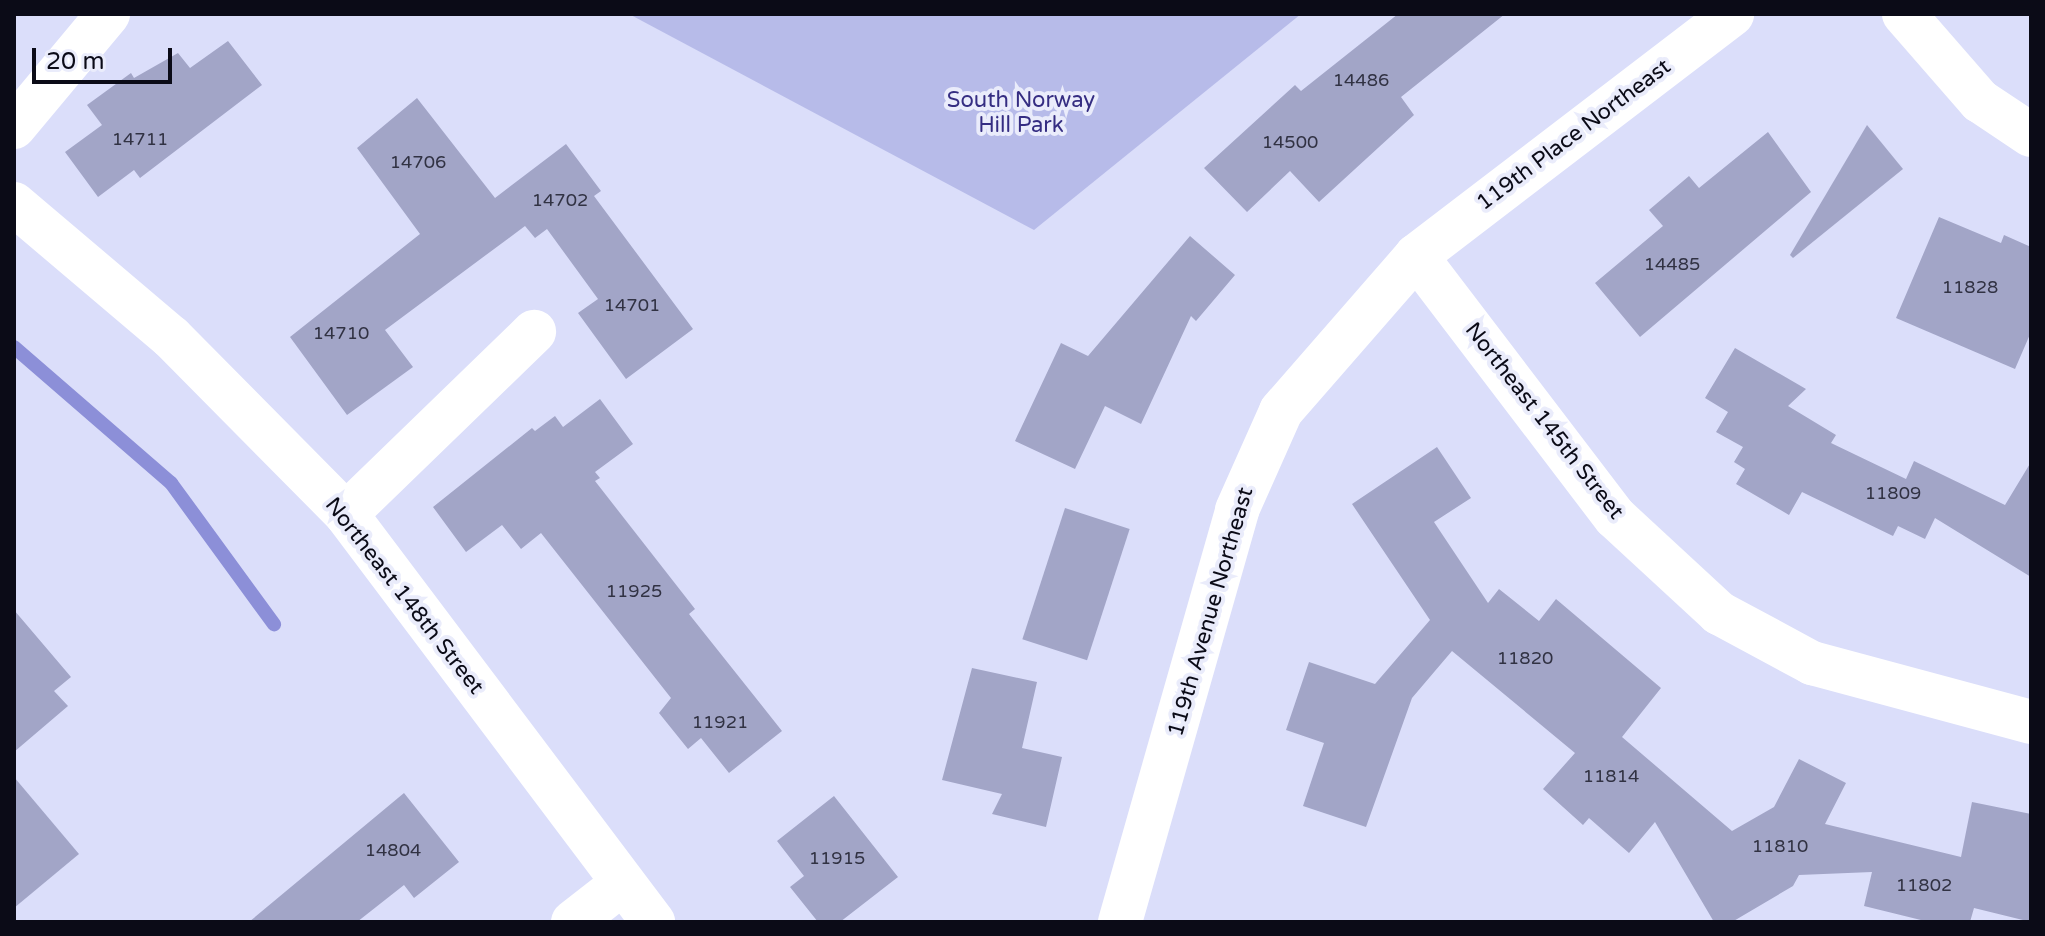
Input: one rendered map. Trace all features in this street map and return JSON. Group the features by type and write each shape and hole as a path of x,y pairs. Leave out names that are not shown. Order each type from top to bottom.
{"street":[{"path":"14,127 108,14"},
{"name":"119th Place Northeast","path":"1416,256 1732,14"},
{"path":"1904,14 1980,101 2031,135"},
{"name":"Northeast 148th Street","path":"14,204 171,337 346,514 653,922"},
{"name":"Northeast 145th Street","path":"1416,256 1615,517 1719,613 1812,663 2031,722"},
{"name":"119th Avenue Northeast","path":"1120,922 1237,510 1281,411 1416,256"},
{"path":"346,514 534,332"},
{"path":"573,922 623,883"}],"green space":[{"name":"South Norway Hill Park","path":"629,14 1301,14 1034,230"}],"building":[{"path":"1398,14 1505,14 1401,97 1414,115 1319,202 1290,171 1247,212 1204,168 1295,85 1301,91"},
{"path":"228,41 262,85 140,178 134,170 98,197 65,152 102,125 87,105 131,73 134,78 178,53 190,68"},
{"path":"417,98 495,198 566,144 601,191 594,196 693,329 626,379 578,313 598,299 547,229 535,238 525,226 385,330 413,367 347,415 290,337 420,234 357,148"},
{"path":"1867,125 1903,169 1793,258 1790,255"},
{"path":"1768,132 1811,192 1640,337 1595,283 1663,226 1649,210 1689,176 1699,188"},
{"path":"1939,217 2001,243 2004,235 2031,247 2031,332 2015,369 1896,318"},
{"path":"1190,236 1235,275 1196,321 1191,316 1141,424 1105,406 1075,469 1015,441 1061,343 1088,356"},
{"path":"1735,348 1806,389 1788,406 1836,435 1831,443 1906,479 1914,461 2005,505 2031,462 2031,577 1935,518 1925,539 1898,526 1893,536 1802,492 1789,515 1736,484 1745,469 1734,462 1743,447 1716,432 1728,412 1705,398"},
{"path":"600,399 633,444 595,472 600,478 595,481 695,609 689,614 782,731 729,773 701,738 688,749 659,713 671,698 541,533 521,549 502,525 466,552 433,507 532,428 535,431 555,416 563,427"},
{"path":"1437,447 1471,498 1434,522 1488,603 1499,589 1539,621 1556,599 1661,688 1622,737 1732,831 1774,807 1799,759 1846,783 1825,824 1961,857 1972,802 2031,814 2031,922 1974,908 1970,922 1929,922 1864,906 1872,872 1799,875 1793,886 1732,922 1714,922 1655,822 1629,853 1589,818 1583,825 1543,789 1575,753 1452,651 1412,698 1366,827 1303,806 1324,743 1286,730 1309,662 1375,684 1430,620 1352,504"},
{"path":"1065,508 1130,529 1087,660 1022,639"},
{"path":"14,610 71,677 54,691 68,706 14,752"},
{"path":"972,668 1037,682 1022,748 1062,757 1046,827 992,814 1002,794 942,780"},
{"path":"14,777 79,854 14,908"},
{"path":"404,793 459,862 414,898 404,885 357,922 249,922"},
{"path":"834,796 898,877 840,922 818,922 790,887 804,876 777,841"}],"waterway":[{"path":"14,347 171,483 274,624"}]}
